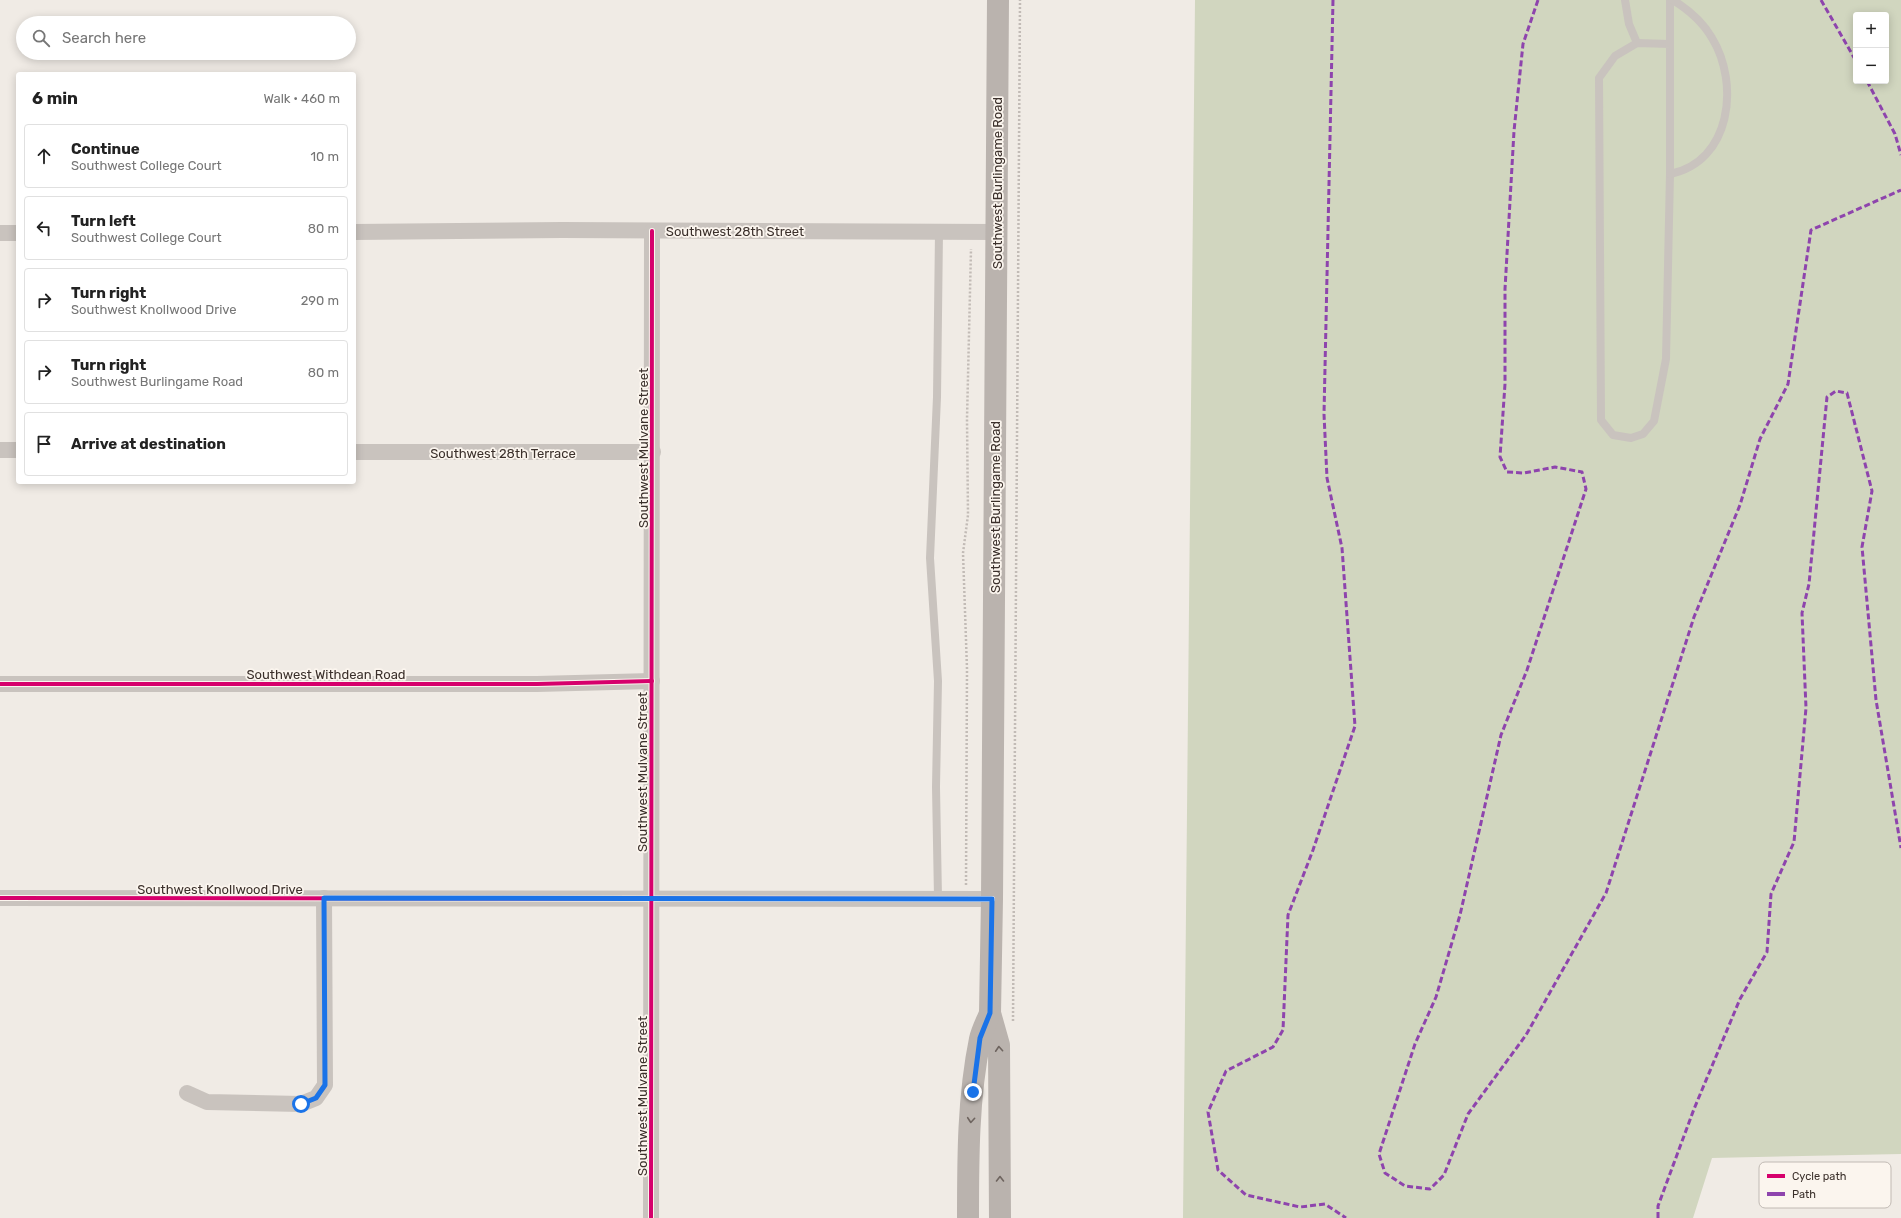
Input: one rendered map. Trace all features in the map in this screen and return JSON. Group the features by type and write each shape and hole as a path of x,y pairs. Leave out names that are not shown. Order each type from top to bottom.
{"main road":[{"name":"Southwest Burlingame Road","path":"998,0 990,1013 1000,1045 1000,1218"},
{"name":"Southwest Burlingame Road","path":"968,1218 968,1150 973,1092 980,1038 990,1013"}],"street":[{"name":"Southwest Mulvane Street","path":"652,231 652,1218"},
{"name":"Southwest 28th Street","path":"356,232 997,232"},
{"path":"0,233 16,233"},
{"path":"0,450 16,450"},
{"name":"Southwest 28th Terrace","path":"356,452 653,452"},
{"name":"Southwest Withdean Road","path":"0,684 537,684 652,681"},
{"name":"Southwest Knollwood Drive","path":"0,898 992,899"},
{"path":"187,1093 207,1102 301,1104 316,1098 320,1094 325,1085 324,898"}],"lane":[{"path":"1625,0 1629,24 1636,43"},
{"path":"1670,0 1670,44 1670,174 1666,359 1654,421 1643,434 1631,438 1613,435 1601,420 1599,78 1615,56 1636,43 1670,44"},
{"path":"1670,174 1691,167 1703,159 1713,148 1720,134 1726,113 1728,93 1726,73 1721,54 1712,37 1701,22 1687,8 1674,0"},
{"path":"938,898 936,787 938,681 930,558 937,397 939,232"}],"path":[{"path":"1013,1022 1020,0"},
{"path":"968,898 966,878 967,669 963,554 968,515 967,419 971,249"}],"green space":[{"path":"1195,0 1901,0 1901,1154 1712,1158 1693,1218 1183,1218"}],"marked path":[{"path":"1333,0 1324,414 1327,478 1342,548 1355,726 1313,850 1288,915 1283,1030 1273,1047 1226,1071 1208,1112 1218,1170 1246,1195 1300,1207 1325,1204 1346,1218"},
{"path":"1538,0 1523,44 1514,131 1505,289 1505,384 1500,457 1507,472 1524,473 1555,467 1582,472 1586,489 1527,670 1501,735 1460,915 1436,997 1415,1044 1379,1154 1385,1173 1405,1186 1430,1189 1444,1175 1468,1114 1526,1035 1606,893 1694,617 1740,505 1760,439 1788,384 1811,230 1901,190"},
{"path":"1821,0 1853,56"},
{"path":"1869,84 1895,134 1901,155"},
{"path":"1658,1218 1658,1206 1694,1109 1740,999 1767,952 1771,894 1794,842 1806,708 1802,613 1809,584 1827,397 1836,391 1847,393 1872,491 1862,547 1876,700 1901,848"}],"cycle path":[{"path":"651,1218 652,231"},
{"path":"0,684 537,684 652,681"},
{"path":"0,898 992,899"}],"route":[{"path":"301,1104 316,1098 325,1085 324,898 992,899 990,1013 980,1038 973,1092"}]}
